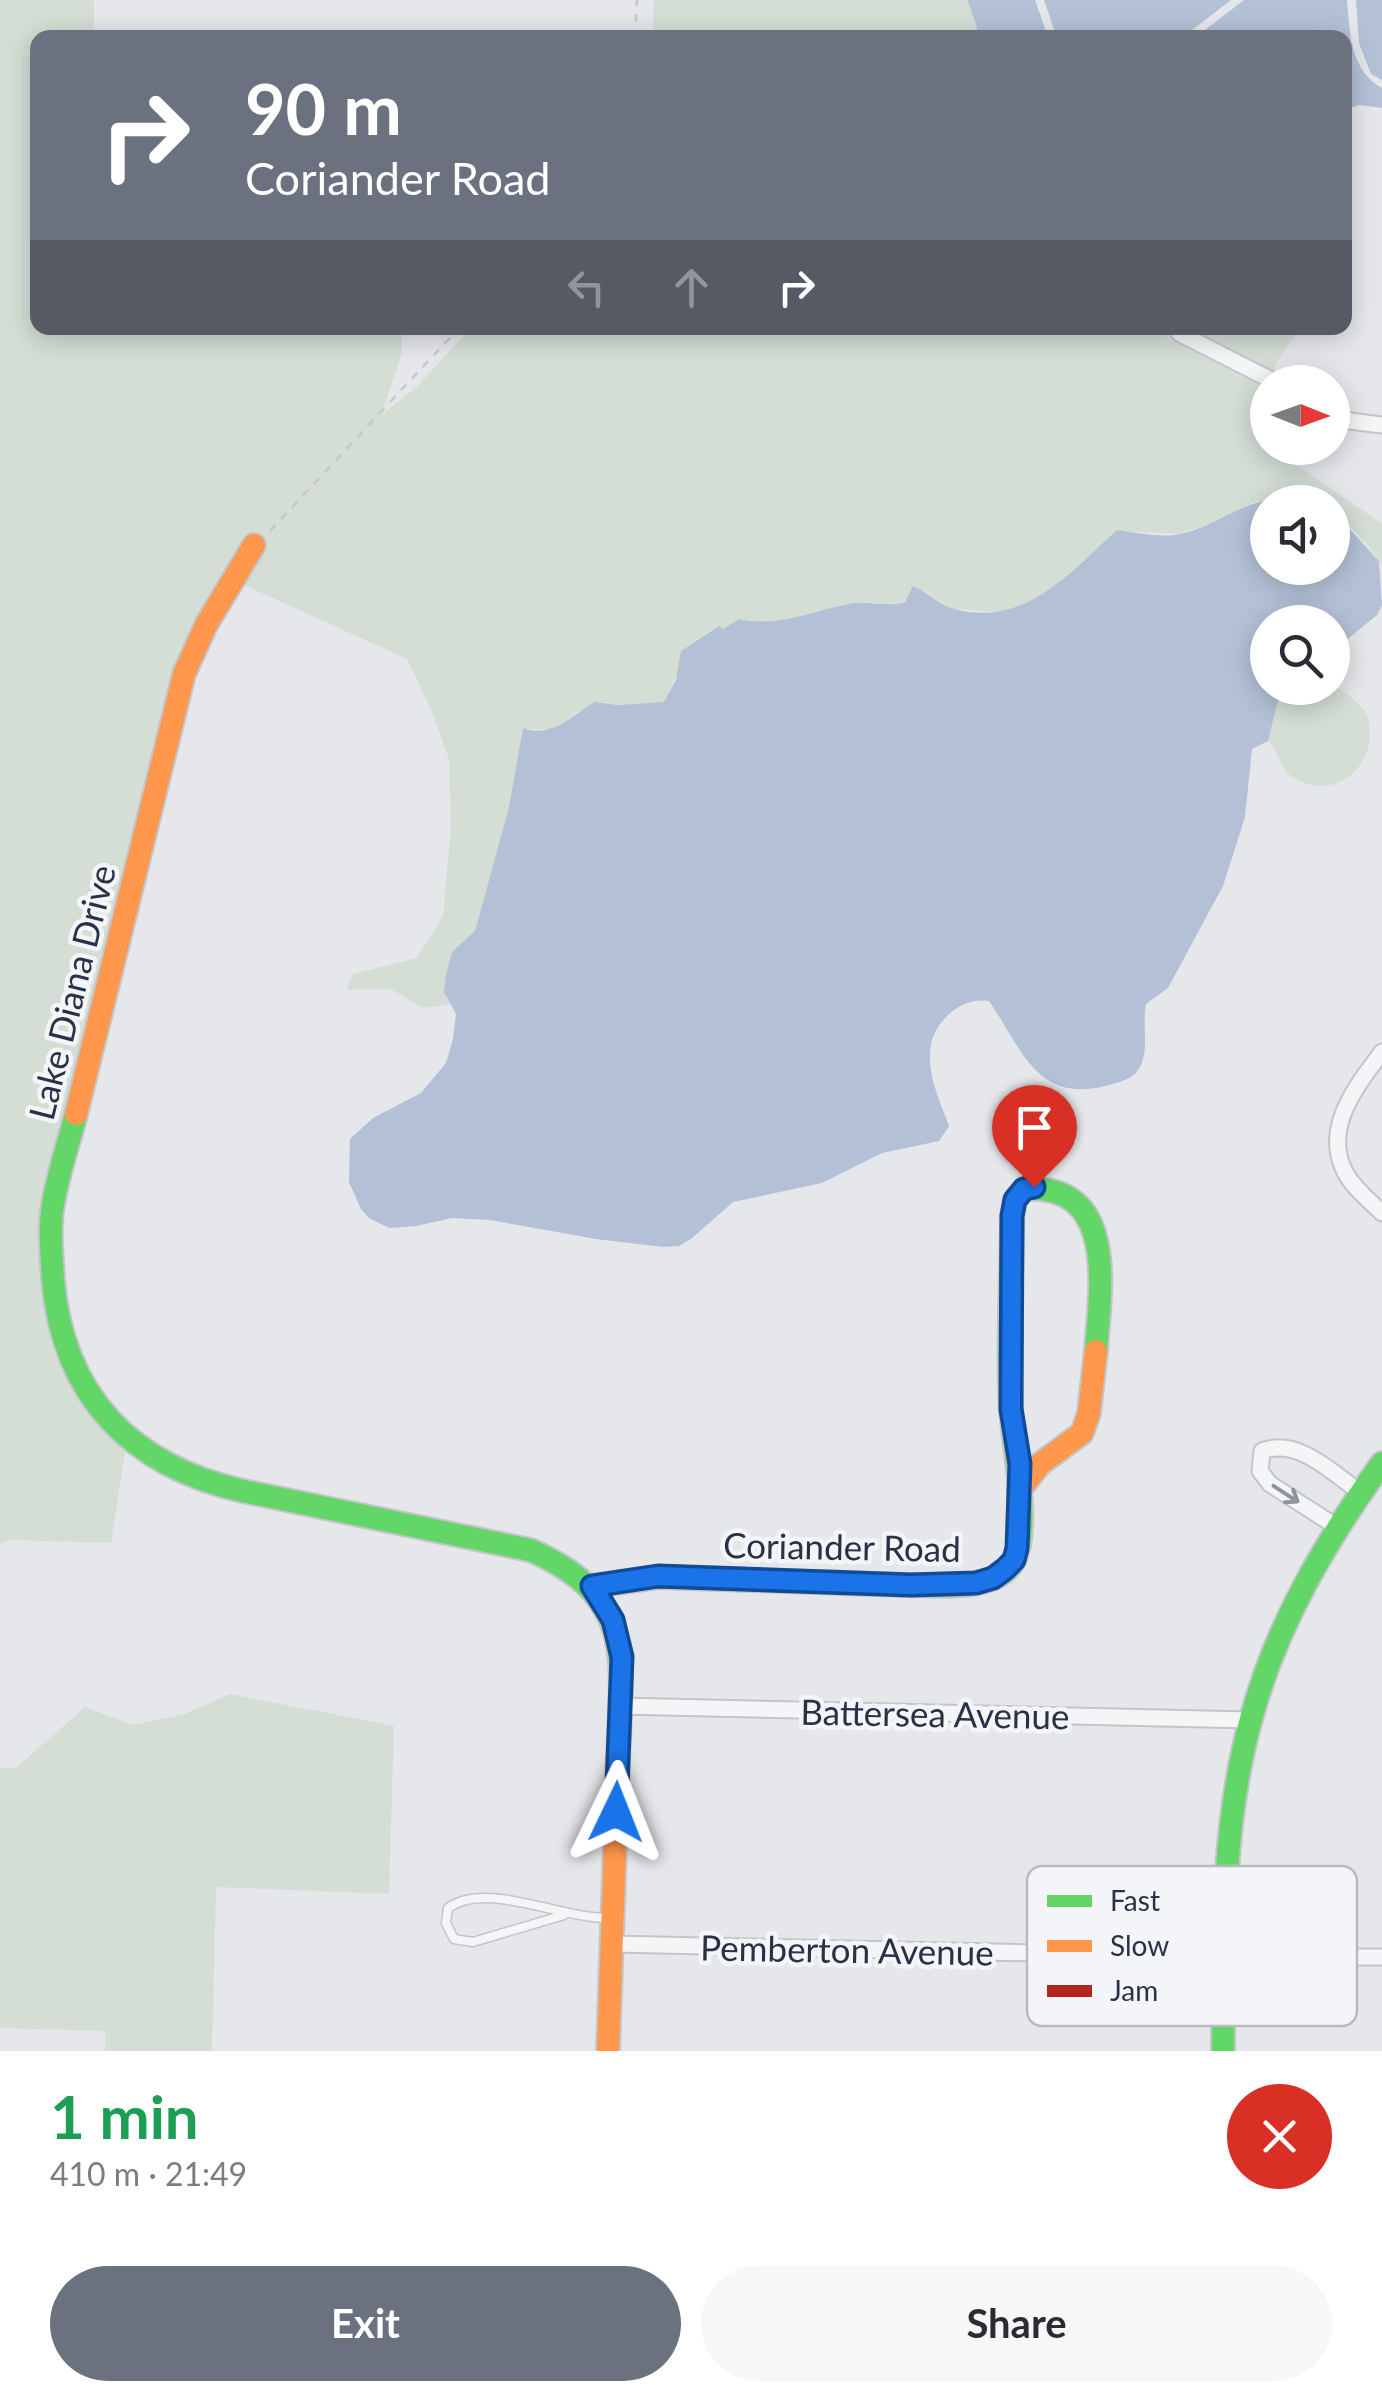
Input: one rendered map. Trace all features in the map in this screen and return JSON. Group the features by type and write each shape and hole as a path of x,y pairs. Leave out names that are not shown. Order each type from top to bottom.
{"street":[{"path":"1183,335 1250,370"},
{"path":"1350,422 1382,424"},
{"name":"Lake Diana Drive","path":"254,545 206,625 184,674 52,1211 53,1290 60,1342 74,1374 129,1441 203,1481 530,1550 566,1564 592,1586"},
{"path":"1382,1052 1342,1111 1338,1144 1344,1171 1382,1213"},
{"name":"Coriander Road","path":"592,1586 658,1576 911,1585 976,1583 993,1578 1014,1560 1020,1464 1011,1409 1012,1216 1015,1200 1024,1189 1034,1187 1074,1202 1097,1231 1100,1250 1092,1405 1083,1432 1047,1458 1019,1491"},
{"path":"1337,1527 1270,1484 1260,1470 1262,1452 1276,1446 1297,1450 1360,1492"},
{"path":"1229,1866 1231,1826 1250,1720 1291,1611 1337,1527 1382,1462"},
{"path":"592,1586 613,1620 622,1657 608,2051"},
{"name":"Battersea Avenue","path":"619,1706 1250,1720"},
{"name":"Pemberton Avenue","path":"612,1944 1027,1953"},
{"path":"1223,2026 1223,2051"}],"lane":[{"path":"564,1915 474,1942 454,1939 446,1924 448,1908 460,1899 487,1897 564,1915 613,1918"}],"path":[{"path":"635,30 637,0"},
{"path":"254,545 452,335"}],"shaded area":[{"path":"0,0 94,0 94,30 30,30 30,335 402,335 402,353 381,415 417,387 464,335 1167,335 1250,380 1250,465 1295,465 1326,485 1250,485 1250,503 1204,526 1178,534 1117,531 1046,594 1001,612 953,609 924,591 892,604 860,602 781,620 739,619 723,630 718,626 691,643 665,702 606,702 579,711 553,730 523,729 509,807 475,931 463,941 444,992 450,1004 423,1008 391,989 347,990 353,974 417,958 443,916 451,827 449,759 431,709 407,659 242,584 267,542 250,534 197,621 43,1290 51,1343 66,1378 125,1453 111,1543 11,1540 0,1544"},
{"path":"654,0 967,0 977,27 976,30 653,30"},
{"path":"1201,335 1297,335 1276,362 1259,365"},
{"path":"1350,502 1382,524 1382,566 1350,528"},
{"path":"1350,696 1367,715 1370,732 1362,762 1340,782 1326,786 1294,778 1268,741 1277,705 1350,705"},
{"path":"230,1694 394,1726 389,1894 216,1887 212,2051 105,2051 105,2031 0,2028 0,1768 16,1768 85,1707 133,1725 185,1714"}],"water":[{"path":"967,0 1035,0 1046,30 976,30"},
{"path":"1044,0 1231,0 1192,30 1054,30"},
{"path":"1244,0 1347,0 1350,30 1205,30"},
{"path":"1356,0 1382,0 1382,80 1371,74 1359,43"},
{"path":"1352,40 1363,71 1382,88 1382,108 1352,108"},
{"path":"1249,505 1250,585 1350,585 1350,530 1379,561 1382,605 1377,615 1350,637 1350,605 1250,605 1250,705 1277,705 1268,741 1252,749 1245,817 1223,886 1168,988 1146,1004 1143,1058 1131,1076 1084,1089 1048,1080 1034,1069 989,1001 972,1002 947,1016 932,1041 931,1069 949,1126 939,1141 882,1153 822,1183 733,1202 679,1246 596,1239 490,1220 452,1218 389,1228 361,1209 349,1182 350,1139 373,1118 421,1093 446,1063 456,1014 444,992 446,975 452,952 475,931 509,807 523,728 553,728 595,702 664,702 676,680 681,651 719,626 723,629 739,619 794,618 856,603 898,604 905,602 913,586 954,609 1003,611 1045,592 1117,530 1180,534"}],"traffic: fast":[{"path":"76,1114 52,1211 53,1280 59,1321 71,1358 88,1391 110,1420 136,1444 203,1480 530,1550 564,1568 589,1588 605,1610 615,1634 621,1689 618,1757"},
{"path":"906,1585 965,1585 994,1578 1006,1571 1019,1545 1021,1507 1011,1408 1010,1336 1012,1216 1015,1200 1024,1189 1055,1192 1076,1203 1090,1222 1100,1271 1096,1351"},
{"path":"1228,1866 1241,1760 1274,1650 1305,1585 1382,1463"},
{"path":"1223,2026 1223,2051"}],"traffic: slow":[{"path":"76,1114 184,674 206,625 254,545"},
{"path":"1019,1491 1040,1464 1082,1433 1089,1413 1096,1351"},
{"path":"608,2051 618,1757"}],"traffic: jam":[{"path":"592,1586 659,1577 906,1585"}],"route":[{"path":"616,1812 622,1657 613,1620 592,1586 658,1576 911,1585 976,1583 993,1578 1014,1560 1020,1464 1011,1409 1012,1216 1015,1200 1024,1189 1034,1187"}]}
